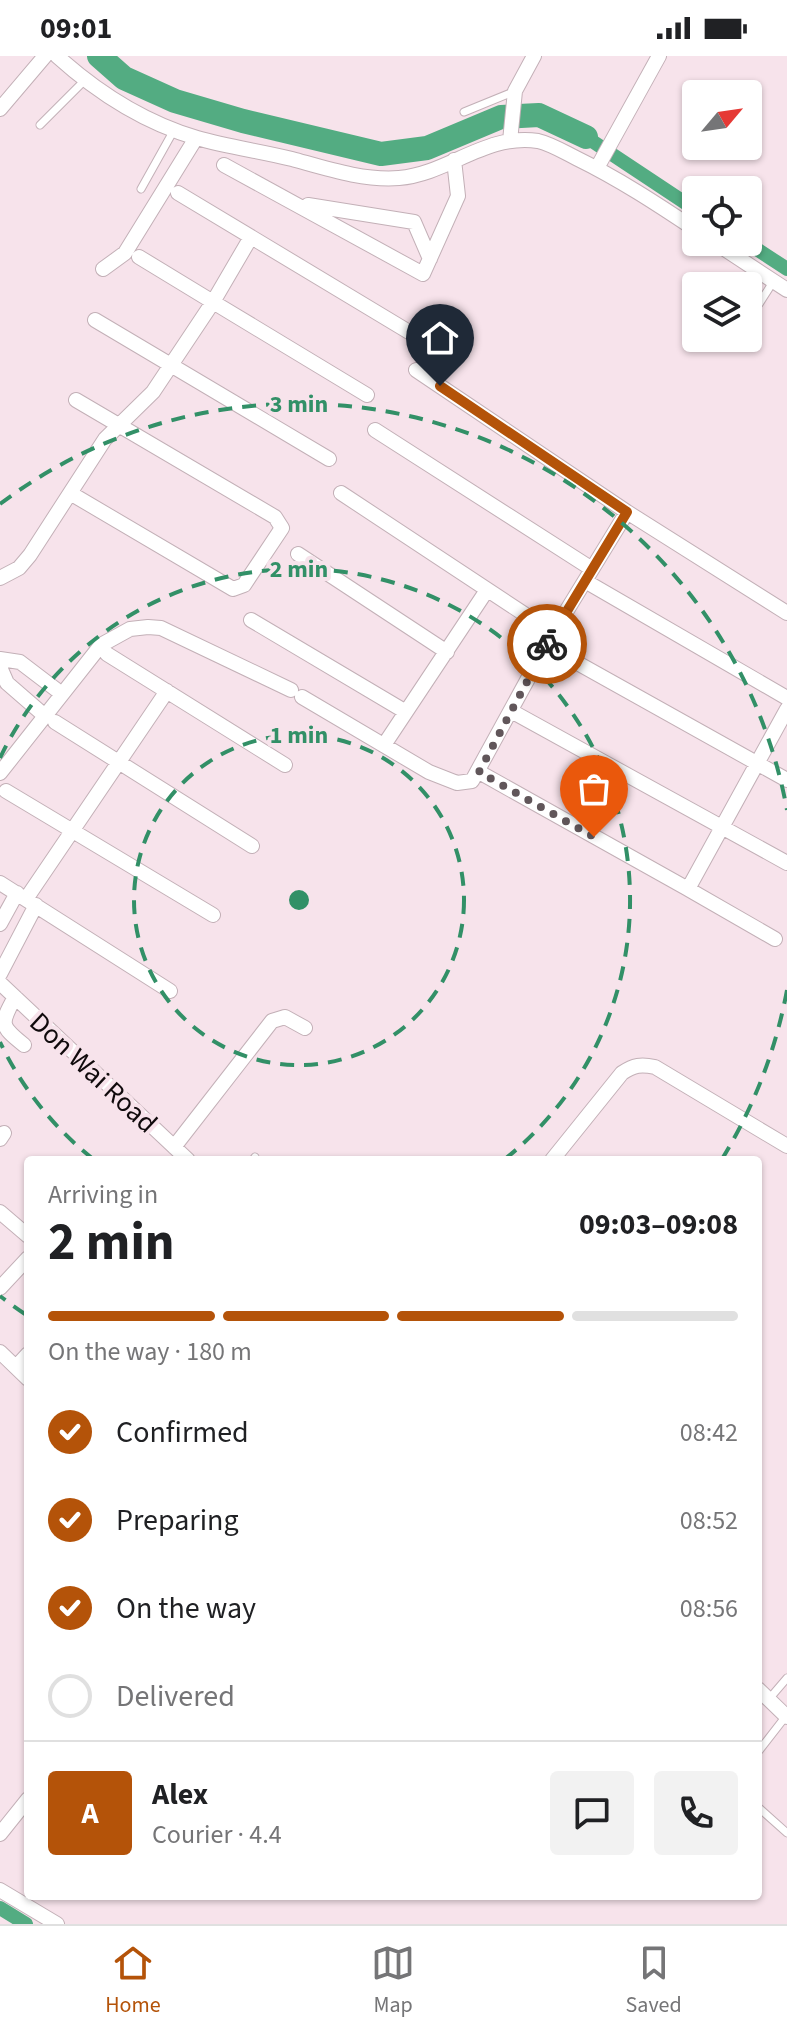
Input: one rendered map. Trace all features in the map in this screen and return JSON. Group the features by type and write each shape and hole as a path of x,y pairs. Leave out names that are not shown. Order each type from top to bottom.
{"street":[{"path":"0,109 45,56"},
{"path":"57,56 84,81 113,101 196,138 377,178 419,175 510,136 540,141 599,165 682,221"},
{"path":"510,136 515,91 534,56"},
{"path":"599,165 659,56"},
{"path":"103,269 125,253 196,138"},
{"path":"224,165 423,274 458,196 454,160"},
{"path":"178,193 409,332"},
{"path":"296,203 414,222 430,259"},
{"path":"0,578 19,568 30,555 105,439 153,392 213,302 251,237"},
{"path":"736,256 783,286"},
{"path":"139,257 367,395"},
{"path":"95,320 329,459"},
{"path":"416,370 627,512 787,613"},
{"path":"70,493 233,589 244,585 282,528 280,522 76,400"},
{"path":"375,430 588,575 787,698"},
{"path":"341,493 487,590 550,640 787,780"},
{"path":"0,773 50,719 62,694 101,645 130,629 148,627 161,628 296,694 446,780 472,781 550,640 627,512"},
{"path":"298,554 447,652"},
{"path":"384,745 487,590"},
{"path":"251,620 406,712"},
{"path":"107,654 285,765"},
{"path":"0,659 20,662 62,694"},
{"path":"0,667 7,683 50,719 252,846"},
{"path":"0,924 26,899 167,691"},
{"path":"688,889 787,709"},
{"path":"511,711 787,863"},
{"path":"479,772 775,939"},
{"path":"6,791 213,915"},
{"path":"0,883 170,991"},
{"path":"0,974 26,899"},
{"name":"Don Wai Road","path":"0,983 184,1156"},
{"path":"15,997 0,1017 1,1024 5,1032 24,1045"},
{"path":"174,1147 272,1021 285,1017 305,1028"},
{"path":"555,1156 622,1073 633,1066 643,1065 666,1073 787,1146"},
{"path":"0,1212 24,1236"},
{"path":"0,1288 24,1262"},
{"path":"0,1352 24,1375"},
{"path":"16,1367 24,1358"},
{"path":"763,1694 786,1717"},
{"path":"0,1834 24,1804"},
{"path":"0,1890 57,1924"}],"lane":[{"path":"40,125 84,81"},
{"path":"464,112 515,91"},
{"path":"141,189 174,130"},
{"path":"762,302 783,286"},
{"path":"763,1694 787,1678"},
{"path":"762,1747 786,1717"},
{"path":"762,1811 787,1833"}],"waterway":[{"path":"99,56 124,78 175,101 243,121 381,154 427,148 501,117 539,115 586,137"},
{"path":"586,137 682,201"},
{"path":"762,253 787,269"},
{"path":"0,1908 26,1924"}],"way so far":[{"path":"547,644 479,772 594,837"}],"route":[{"path":"440,386 627,512 547,644"}]}
